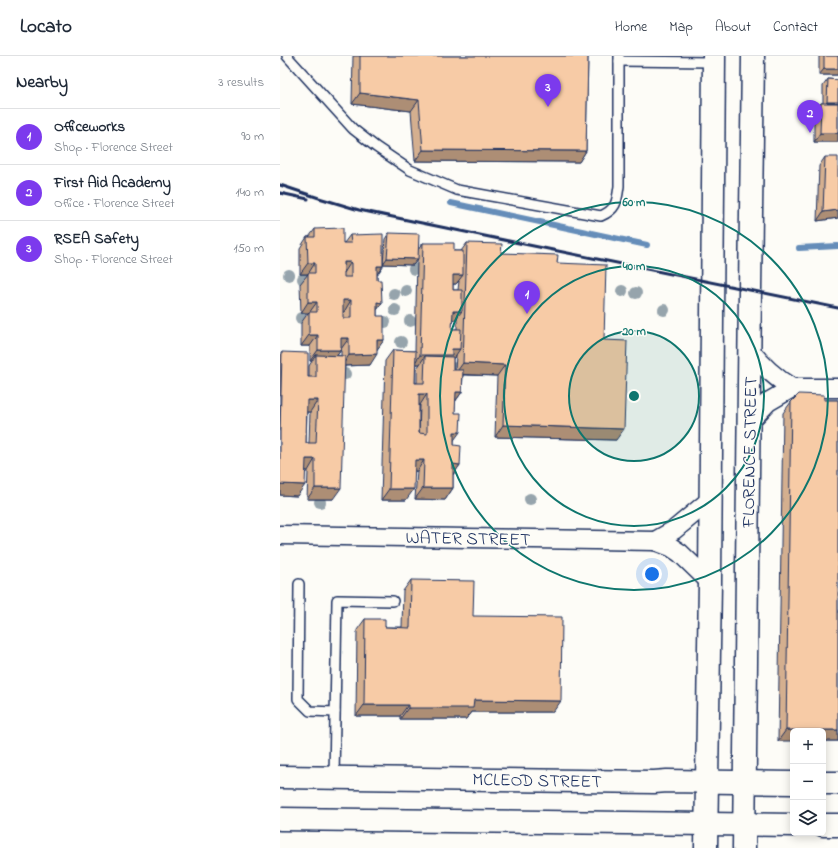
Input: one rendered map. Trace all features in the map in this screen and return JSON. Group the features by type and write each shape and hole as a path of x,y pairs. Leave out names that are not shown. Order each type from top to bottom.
{"main road":[{"name":"FLORENCE STREET","path":"744,848 753,56"},
{"name":"FLORENCE STREET","path":"706,848 710,582 712,62"},
{"name":"MCLEOD STREET","path":"280,777 790,783"},
{"path":"826,783 838,783"},
{"path":"280,819 790,825"},
{"path":"826,825 838,825"}],"street":[{"path":"750,350 766,370 792,388"},
{"path":"749,422 768,402 792,388 838,388"},
{"path":"656,541 674,530 710,500"},
{"name":"WATER STREET","path":"280,535 656,541 671,547 680,553 710,582"}],"lane":[{"path":"287,56 353,129 410,170 457,190 601,216 610,212 617,201 619,186 619,58 712,62"},
{"path":"299,584 298,698 310,711 335,712"},
{"path":"334,778 337,600 393,601"}],"building":[{"path":"360,56 588,56 586,151 423,150 419,100 360,93"},
{"path":"824,56 838,56 838,69 824,69"},
{"path":"828,79 838,80 838,102 827,102"},
{"path":"821,103 838,103 838,133 820,133"},
{"path":"825,157 838,157 838,210 823,212"},
{"path":"343,228 343,243 351,243 350,235 383,234 383,266 377,266 377,280 381,280 382,303 377,302 377,316 384,316 384,340 377,340 377,354 349,355 349,338 341,338 341,350 318,350 318,335 309,335 309,312 317,312 317,302 308,302 308,273 315,273 315,263 308,263 307,237 315,237 315,229","holes":["344,262 351,262 351,277 344,277","343,300 351,300 351,318 343,318"]},
{"path":"389,233 419,234 418,259 387,258"},
{"path":"423,243 454,243 454,251 463,251 463,275 453,275 453,290 462,290 462,311 453,311 452,329 461,329 460,349 452,349 452,355 420,355"},
{"path":"467,243 502,244 501,253 558,255 557,263 606,265 604,340 627,341 624,429 503,425 505,365 463,363"},
{"path":"393,350 416,351 415,383 424,383 425,356 453,357 453,370 463,370 462,392 456,392 455,413 461,413 460,432 454,432 454,445 461,446 460,465 453,464 453,488 423,488 424,460 415,460 414,489 389,489","holes":["419,394 427,394 427,434 419,433"]},
{"path":"282,352 308,353 308,377 316,377 316,355 345,356 341,488 315,488 315,459 306,459 305,485 280,484","holes":["307,400 318,400 316,443 306,443"]},
{"path":"799,394 824,395 824,400 838,400 838,730 826,730 826,728 790,728 790,730 786,730 791,402"},
{"path":"411,580 474,581 473,616 562,617 561,701 474,700 473,708 408,708 408,705 364,705 365,619 385,619 385,627 410,628"}],"waterway":[{"path":"451,203 647,245"},
{"path":"799,248 838,246"}],"railway":[{"path":"280,185 359,210 838,308"},
{"path":"280,193 308,199"}],"place":[{"name":"RSEA Safety","path":"548,107"},
{"name":"First Aid Academy","path":"810,133"},
{"name":"Officeworks","path":"527,314"}]}
